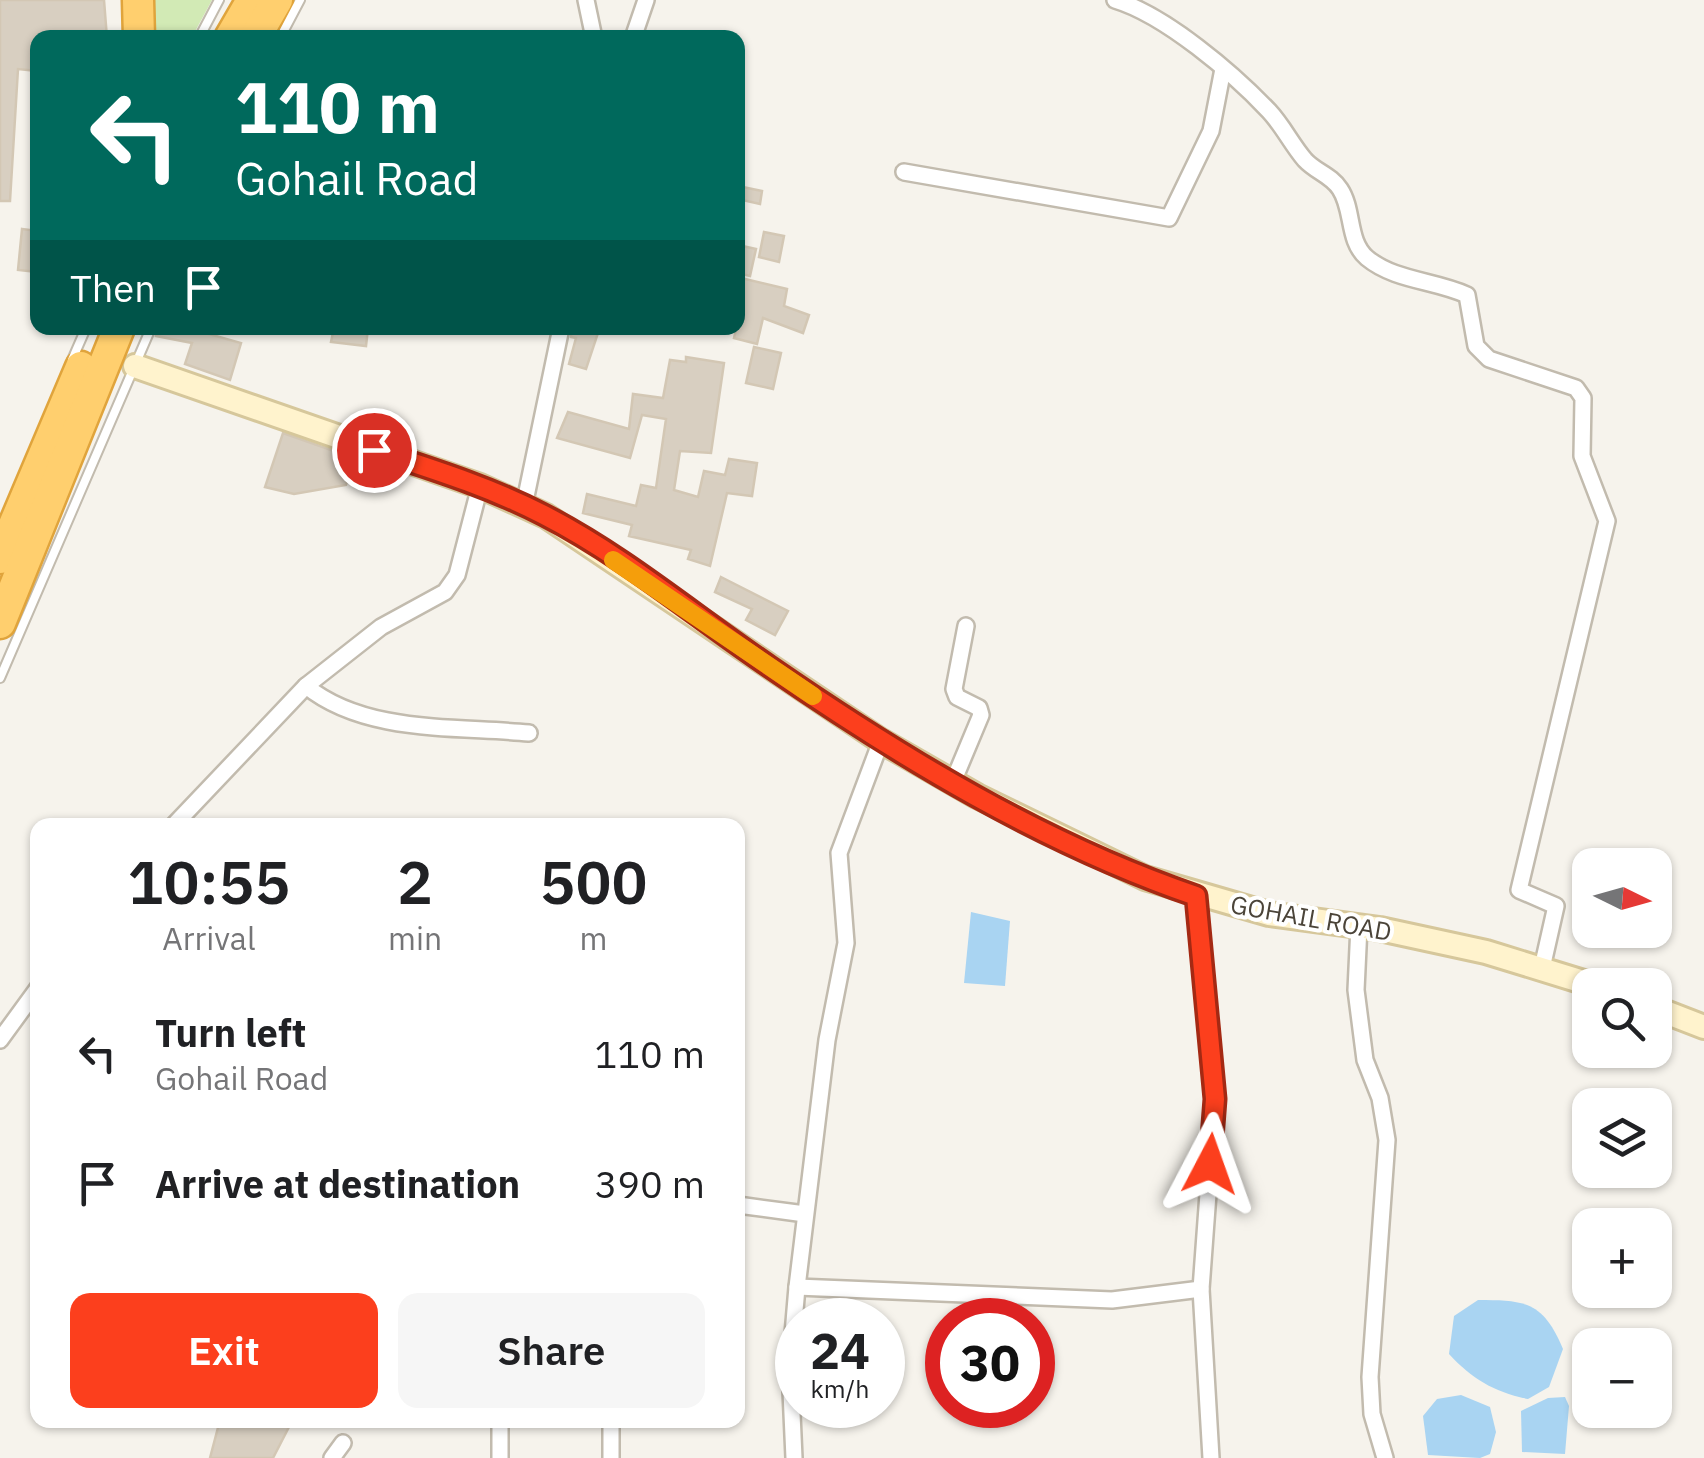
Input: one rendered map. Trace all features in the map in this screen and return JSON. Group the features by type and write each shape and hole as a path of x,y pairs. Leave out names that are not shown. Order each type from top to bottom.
{"highway":[{"path":"138,0 138,30"},
{"path":"235,30 252,0"},
{"path":"260,30 277,0"},
{"path":"0,624 81,394 95,335"},
{"path":"0,558 81,394 115,335"}],"main road":[{"name":"GOHAIL ROAD","path":"136,366 480,486 524,506 611,558 881,741 953,782 1128,870 1196,896 1269,914 1358,926 1486,952 1572,978"},
{"path":"1672,1015 1704,1027"}],"street":[{"path":"586,0 592,30"},
{"path":"635,30 646,0"},
{"path":"1115,0 1137,6 1224,69 1270,112 1307,163 1334,179 1350,203 1353,234 1363,255 1385,271 1466,295 1476,346 1489,359 1576,388 1583,398 1582,456 1608,522 1519,890 1556,906 1542,968"},
{"path":"904,172 1169,218 1211,131 1224,69"},
{"path":"524,506 560,335"},
{"path":"181,818 306,686 381,627 445,592 456,575 480,486"},
{"path":"953,782 980,715 979,708 957,697 954,689 966,626"},
{"path":"306,686 331,706 370,718 529,733"},
{"path":"794,1458 790,1370 797,1286 827,1040 846,943 839,853 881,741"},
{"path":"1196,896 1215,1099 1202,1289 1211,1458"},
{"path":"1358,926 1356,990 1365,1060 1380,1098 1388,1140 1370,1377 1372,1414 1385,1458"},
{"path":"0,1040 30,999"},
{"path":"745,1206 805,1214"},
{"path":"797,1286 1112,1300 1202,1289"},
{"path":"500,1428 500,1458"},
{"path":"611,1458 612,1428"},
{"path":"332,1458 343,1443"}],"lane":[{"path":"202,30 219,0"},
{"path":"284,30 300,0"},
{"path":"8,508 83,335"},
{"path":"0,678 149,335"}],"green space":[{"path":"153,0 212,0 196,30 153,30"}],"water":[{"path":"971,912 1010,921 1005,986 964,983"},
{"path":"1478,1300 1521,1303 1548,1322 1563,1349 1549,1387 1528,1399 1505,1393 1466,1371 1449,1354 1454,1316"},
{"path":"1461,1395 1490,1407 1496,1432 1490,1454 1480,1458 1428,1455 1423,1416 1437,1399"},
{"path":"1565,1397 1569,1406 1565,1454 1522,1452 1521,1411 1548,1398"}],"building":[{"path":"0,0 104,0 106,30 30,30 30,70 18,69 10,201 0,201"},
{"path":"745,187 762,191 760,204 745,201"},
{"path":"22,229 30,230 30,271 18,270"},
{"path":"764,232 784,236 779,262 759,257"},
{"path":"745,247 756,249 750,276 745,275"},
{"path":"745,279 787,289 784,306 809,315 803,333 763,318 757,344 734,338 745,335"},
{"path":"213,335 241,343 230,380 185,364 192,343 156,336"},
{"path":"332,335 367,335 366,346 331,342"},
{"path":"597,335 586,369 569,364 576,338 571,337"},
{"path":"754,347 781,353 773,389 746,383"},
{"path":"686,357 724,363 711,453 680,451 674,490 698,497 704,471 725,475 729,459 757,463 752,496 727,493 710,566 688,559 691,550 629,536 632,525 583,513 587,494 636,506 641,485 656,488 666,419 642,415 630,458 557,438 568,412 629,429 633,394 663,398 670,360 686,362"},
{"path":"283,433 354,458 346,485 294,494 265,487"},
{"path":"721,577 788,611 775,635 746,620 752,609 715,592"},
{"path":"218,1428 288,1428 273,1458 210,1458"}],"slow traffic":[{"path":"613,560 813,696"}],"route":[{"path":"374,450 480,486 546,516 881,741 1062,839 1145,878 1196,896 1215,1099 1210,1164"}]}
